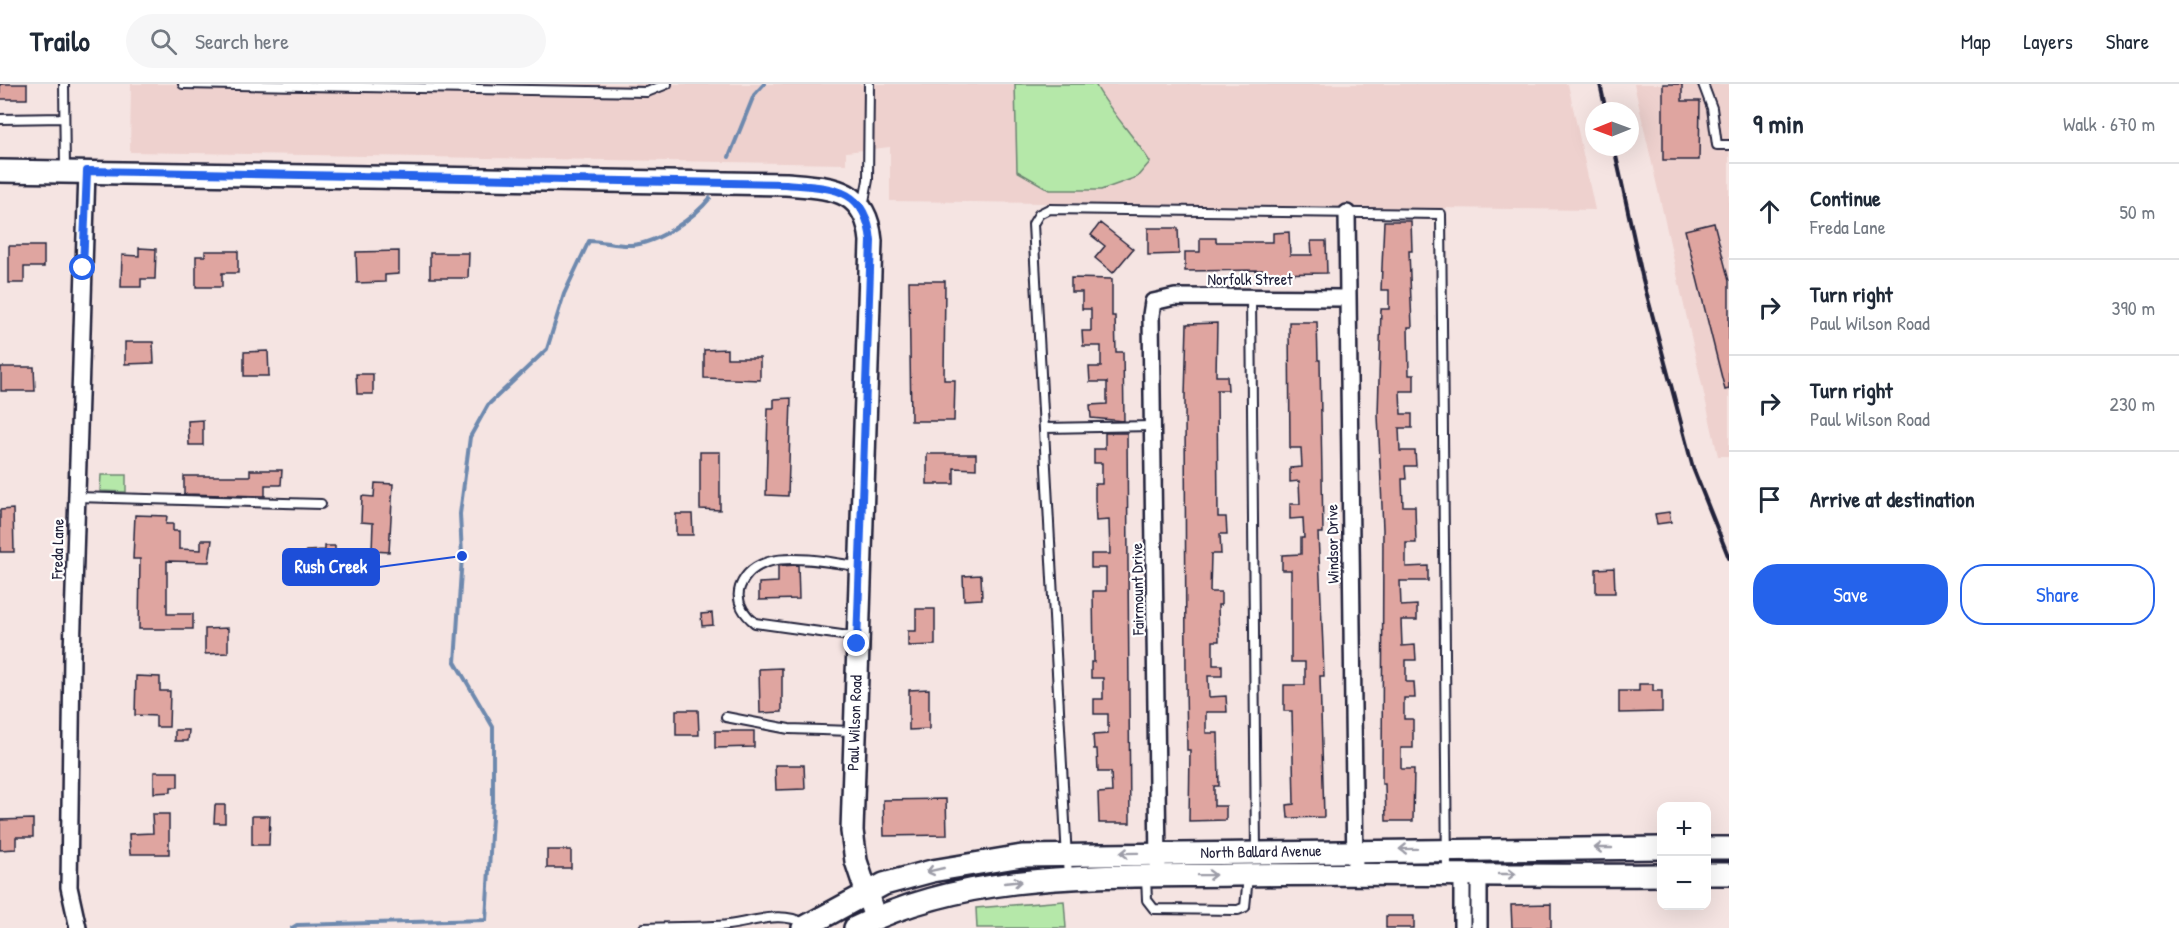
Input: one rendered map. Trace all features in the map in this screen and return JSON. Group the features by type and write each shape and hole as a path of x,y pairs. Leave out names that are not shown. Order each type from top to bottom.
{"main road":[{"path":"0,171 786,184 841,192 851,196 862,209"},
{"name":"Paul Wilson Road","path":"862,209 867,216 871,241 852,831 855,861 875,918"},
{"name":"North Ballard Avenue","path":"808,927 865,892 884,884 961,865 1022,856 1067,853 1657,848"},
{"path":"1711,848 1729,848"},
{"name":"North Ballard Avenue","path":"855,928 875,918 974,887 1068,878 1355,874 1657,875"},
{"path":"1711,874 1729,874"}],"street":[{"name":"Freda Lane","path":"78,928 69,886 76,497 87,171"},
{"name":"Windsor Drive","path":"1347,213 1355,874"},
{"name":"Norfolk Street","path":"1154,302 1175,297 1347,298"},
{"name":"Fairmount Drive","path":"1152,876 1158,852 1151,315 1154,302"},
{"path":"1462,928 1463,874"},
{"path":"1463,874 1479,928"}],"lane":[{"path":"64,84 65,171"},
{"path":"183,84 463,86 646,92 667,84"},
{"path":"862,209 868,180 869,84"},
{"path":"1703,84 1712,108 1717,145 1729,145"},
{"path":"0,119 64,118"},
{"path":"1068,878 1033,224 1039,214 1049,209 1441,214 1446,849 1463,874"},
{"path":"1152,876 1147,900 1155,909 1238,910 1246,903 1252,875 1256,851 1251,297"},
{"path":"1044,428 1153,426"},
{"path":"76,497 321,504"},
{"path":"857,637 755,623 744,614 738,594 745,574 765,562 783,559 860,566"},
{"path":"726,717 789,729 854,731"},
{"path":"644,928 727,927 762,918 795,918 808,927"}],"shaded area":[{"path":"131,84 1568,84 1595,210 890,201 890,147 846,152 846,164 130,152"},
{"path":"1634,84 1729,84 1729,456 1718,456"}],"green space":[{"path":"1015,84 1095,84 1150,162 1137,177 1101,190 1050,190 1017,171"},
{"path":"101,475 126,475 126,492 100,491"},
{"path":"1064,901 1066,928 977,928 976,908"}],"building":[{"path":"0,84 27,84 27,99 0,99"},
{"path":"1663,84 1682,84 1682,101 1700,101 1699,160 1663,160"},
{"path":"1384,221 1411,221 1412,251 1409,251 1412,327 1408,327 1409,375 1414,375 1414,391 1400,391 1401,414 1412,414 1412,428 1399,428 1400,451 1415,451 1416,466 1405,466 1406,479 1402,479 1403,506 1415,506 1416,543 1406,543 1406,567 1428,566 1428,581 1400,581 1401,606 1417,605 1417,620 1401,620 1402,646 1415,645 1416,660 1406,660 1406,682 1414,682 1415,698 1404,698 1404,719 1413,719 1413,748 1401,748 1401,769 1414,769 1413,821 1386,821 1385,784 1382,784 1383,529 1378,415 1381,309 1389,309 1389,290 1381,290"},
{"path":"1100,223 1133,249 1113,273 1095,258 1105,246 1091,235"},
{"path":"1714,223 1729,281 1729,389 1725,390 1685,230"},
{"path":"1148,228 1178,228 1179,254 1148,255"},
{"path":"1289,232 1290,255 1312,255 1311,241 1326,241 1327,273 1263,274 1263,270 1185,271 1185,252 1200,252 1200,238 1216,238 1216,242 1273,242 1273,233"},
{"path":"9,246 44,246 44,267 24,267 24,283 9,283"},
{"path":"139,248 156,249 155,279 141,279 141,287 121,287 122,255 139,256"},
{"path":"205,251 238,251 238,273 222,273 222,287 196,287 196,256 205,256"},
{"path":"399,251 399,274 385,275 385,282 357,283 356,252"},
{"path":"430,253 469,253 468,278 430,278"},
{"path":"1071,278 1112,279 1112,316 1115,316 1116,352 1123,352 1124,421 1091,418 1090,405 1107,404 1107,382 1090,382 1089,367 1101,367 1101,346 1083,346 1082,331 1091,331 1091,309 1082,309 1082,292 1071,292"},
{"path":"909,281 945,281 944,380 955,380 954,421 911,421"},
{"path":"1289,322 1317,322 1318,360 1320,360 1323,533 1318,533 1324,676 1320,676 1324,817 1288,818 1287,805 1294,804 1292,711 1284,711 1284,685 1305,685 1305,662 1291,662 1291,570 1282,570 1282,555 1301,554 1301,538 1304,538 1303,518 1290,519 1290,504 1300,504 1299,481 1290,482 1290,468 1302,467 1301,448 1290,448"},
{"path":"1217,323 1216,376 1227,376 1228,390 1217,390 1218,517 1226,517 1227,534 1220,534 1221,554 1211,554 1210,592 1221,592 1221,605 1218,605 1219,641 1213,641 1213,665 1222,665 1222,676 1208,676 1209,697 1226,696 1227,712 1206,712 1206,733 1218,733 1219,786 1214,786 1214,806 1226,806 1226,820 1189,821 1190,750 1187,750 1186,685 1185,396 1187,324"},
{"path":"125,342 153,342 154,363 125,364"},
{"path":"727,349 727,358 760,358 760,380 704,378 704,350"},
{"path":"268,351 269,376 244,376 244,352"},
{"path":"1,367 34,367 35,391 1,391"},
{"path":"356,374 373,374 373,394 357,394"},
{"path":"791,398 788,496 766,495 768,408 774,408 774,399"},
{"path":"203,420 203,445 189,445 188,421"},
{"path":"1105,433 1127,433 1130,823 1099,823 1098,793 1112,792 1111,772 1098,772 1097,749 1094,749 1093,735 1108,734 1108,714 1094,714 1094,699 1103,699 1103,678 1091,678 1091,662 1094,662 1093,591 1106,591 1106,568 1091,568 1091,554 1110,554 1109,520 1096,521 1095,498 1095,484 1102,484 1102,463 1094,463 1094,449 1105,449"},
{"path":"700,452 720,452 720,510 700,509"},
{"path":"927,454 976,454 976,469 954,468 954,484 927,484"},
{"path":"250,470 282,470 281,485 265,485 265,496 184,494 184,476 250,476"},
{"path":"375,483 393,484 389,552 372,551 373,523 361,522 362,496 374,497"},
{"path":"13,509 14,552 0,552 0,510"},
{"path":"1669,512 1671,522 1657,524 1655,514"},
{"path":"676,514 692,514 693,535 676,535"},
{"path":"135,515 167,516 166,524 173,524 173,531 179,531 179,549 201,550 201,540 212,540 209,562 167,561 167,614 193,614 193,629 139,629 140,559 133,559"},
{"path":"325,546 335,546 335,563 306,563 306,551 325,550"},
{"path":"798,565 799,599 759,600 759,583 778,582 778,566"},
{"path":"1614,568 1615,593 1596,593 1596,569"},
{"path":"981,575 982,599 964,600 963,576"},
{"path":"916,609 935,609 935,645 908,646 908,631 916,631"},
{"path":"712,613 713,625 702,626 701,614"},
{"path":"228,628 228,653 205,654 205,629"},
{"path":"782,668 782,712 760,713 759,669"},
{"path":"136,676 160,677 160,691 170,691 169,727 156,727 156,716 135,715"},
{"path":"1639,684 1653,684 1653,691 1662,691 1662,712 1619,713 1619,691 1639,691"},
{"path":"929,689 929,729 909,730 909,690"},
{"path":"676,710 698,710 699,735 676,735"},
{"path":"175,730 189,730 188,741 175,741"},
{"path":"715,731 754,731 754,747 715,748"},
{"path":"775,765 804,765 805,789 776,790"},
{"path":"154,772 178,772 178,787 171,787 171,792 154,793"},
{"path":"946,799 947,835 884,836 883,800"},
{"path":"215,805 225,805 225,823 214,823"},
{"path":"152,814 169,814 169,854 130,854 129,834 153,833"},
{"path":"252,816 270,816 269,845 252,845"},
{"path":"33,819 33,837 16,837 16,849 0,850 0,820"},
{"path":"547,850 571,850 571,868 547,868"},
{"path":"1551,904 1551,928 1512,928 1511,905"},
{"path":"1386,916 1414,916 1414,928 1386,928"}],"waterway":[{"path":"729,157 754,95 764,84"},
{"path":"292,928 297,925 486,920 493,801 493,727 455,662 462,556 460,514 470,437 488,405 547,349 564,294 589,241 626,245 652,240 685,221 710,198"}],"railway":[{"path":"1600,84 1604,102"},
{"path":"1616,156 1643,280 1693,468 1729,558"}],"place":[{"name":"Rush Creek","path":"462,556"}],"route":[{"path":"83,268 87,171 786,184 819,187 851,196 867,216 871,241 857,644"}]}
